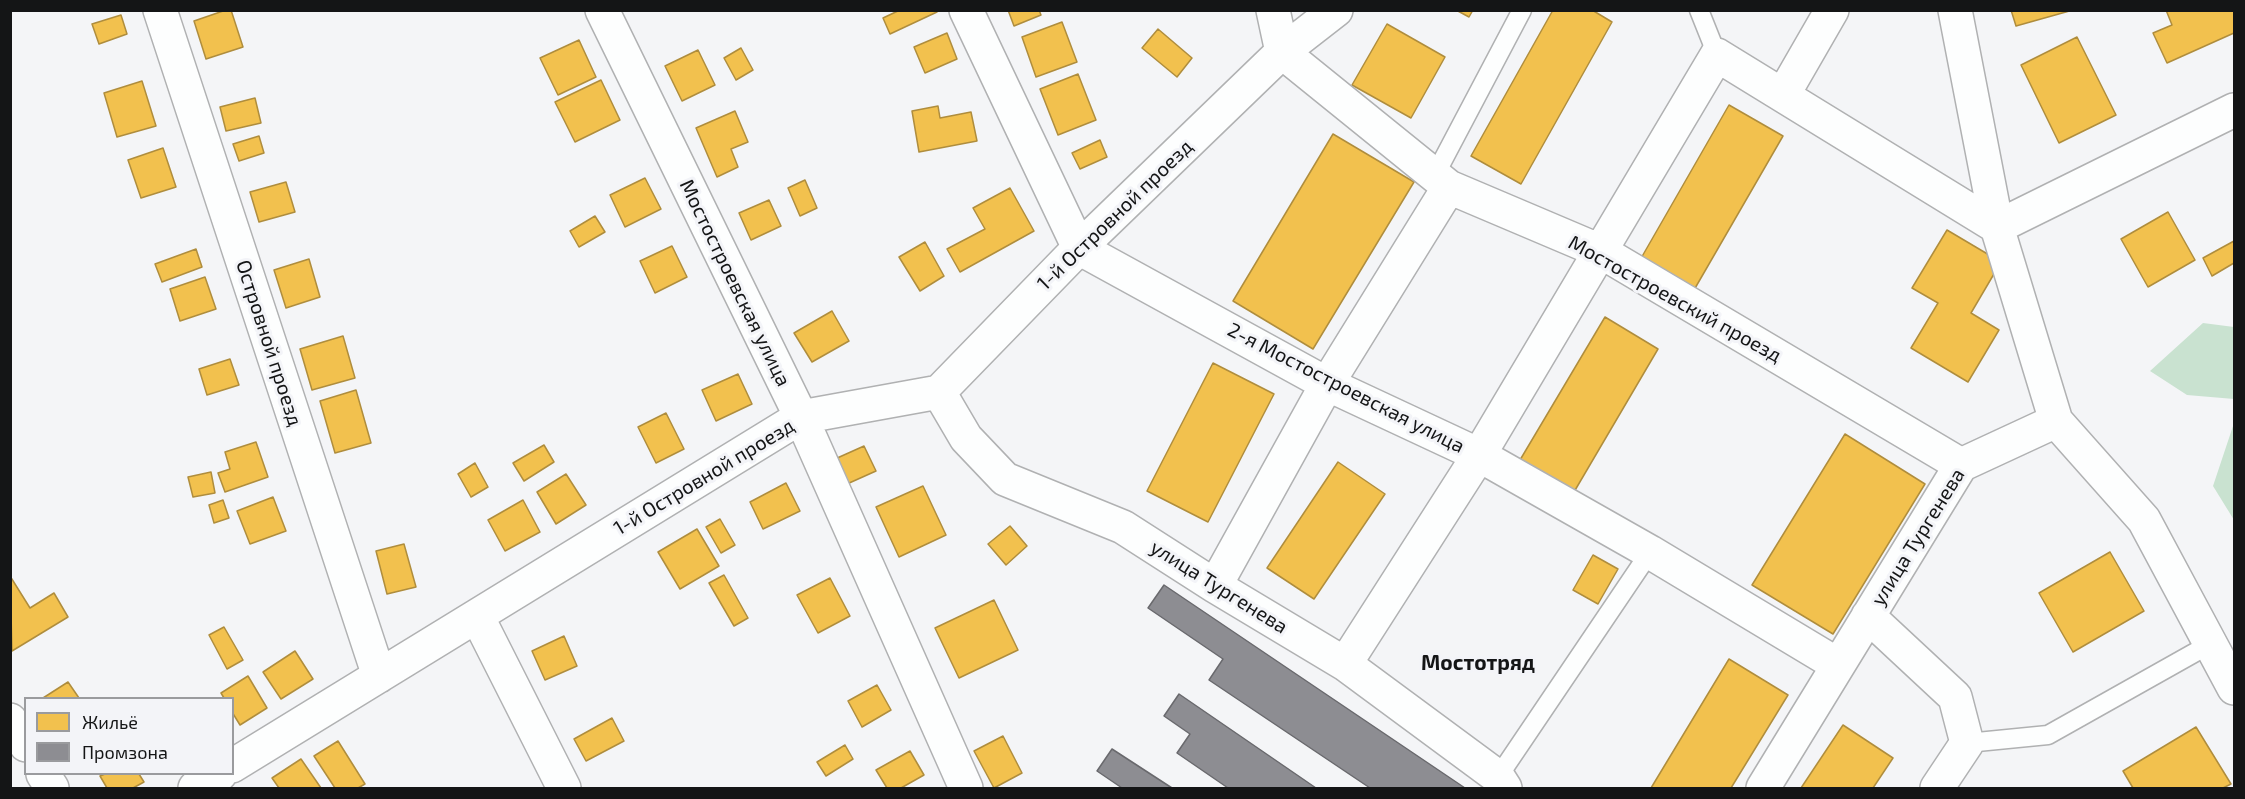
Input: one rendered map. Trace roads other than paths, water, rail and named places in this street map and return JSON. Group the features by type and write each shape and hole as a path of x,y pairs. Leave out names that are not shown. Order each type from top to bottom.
{"street":[{"name":"Островной проезд","path":"160,10 379,676"},
{"name":"Мостостроевская улица","path":"602,10 801,417 966,789"},
{"path":"966,10 1079,248"},
{"path":"1273,10 1282,52"},
{"name":"1-й Островной проезд","path":"234,765 801,417 939,392 1079,248 1282,52 1336,10"},
{"path":"1783,95 1832,10"},
{"path":"1955,10 1997,227 2056,421 2144,520 2235,688"},
{"name":"Мостостроевский проезд","path":"1282,52 1442,181 1600,251 1961,465"},
{"path":"1345,664 1479,455 1717,55 1997,227"},
{"path":"1997,227 2235,110"},
{"path":"1215,586 1442,181"},
{"name":"2-я Мостостроевская улица","path":"1079,248 1327,384 1479,455 1650,552 1838,665"},
{"name":"улица Тургенева","path":"939,392 966,438 1005,479 1124,527 1215,586 1345,664 1502,783"},
{"name":"улица Тургенева","path":"1763,789 1961,465 2056,421"},
{"path":"477,616 564,789"},
{"path":"1868,616 1955,697 1967,743 1937,789"},
{"path":"10,720 24,742"},
{"path":"44,775 52,789"},
{"path":"195,789 218,775"}],"lane":[{"path":"1442,181 1522,10"},
{"path":"1699,10 1717,55"},
{"path":"1502,783 1650,552"},
{"path":"1967,743 2048,735 2211,644"}],"district":[{"name":"Мостотряд","path":"1478,663"}]}
